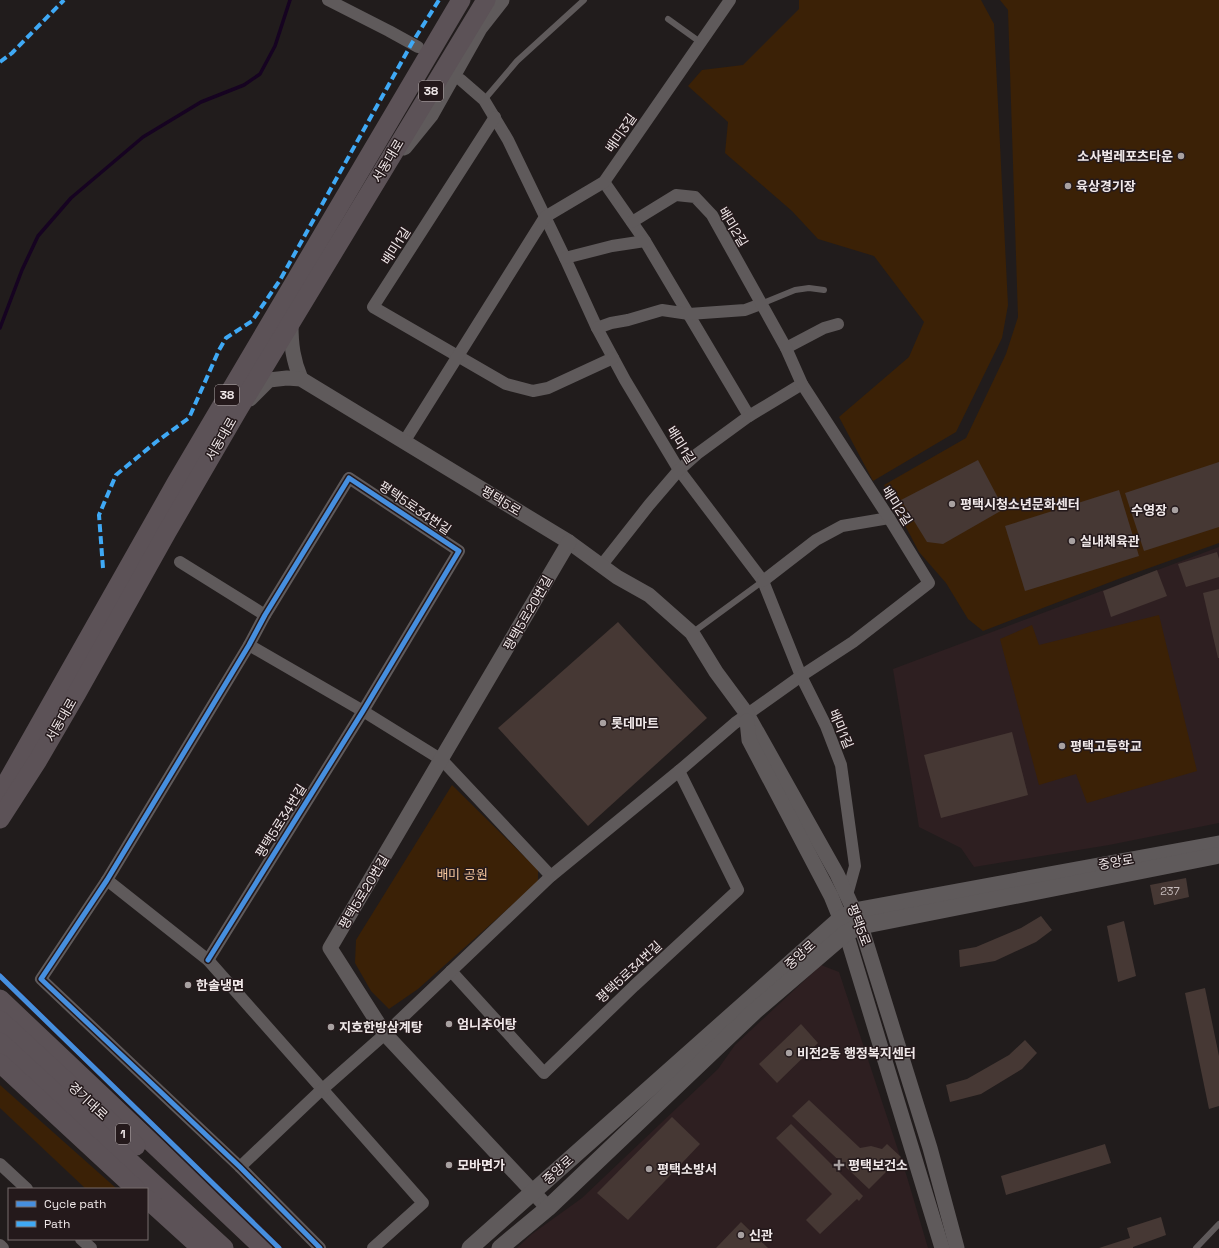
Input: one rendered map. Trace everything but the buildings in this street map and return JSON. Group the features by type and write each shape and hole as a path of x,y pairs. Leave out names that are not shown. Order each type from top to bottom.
{"main road":[{"name":"서동대로","path":"0,794 176,483 461,0"},
{"name":"서동대로","path":"0,819 38,760 77,693 167,532 238,410 486,0"},
{"path":"375,183 430,115 479,28 501,0"},
{"name":"중앙로","path":"470,1248 846,921 1219,844"},
{"name":"중앙로","path":"846,921 861,926 1219,856"},
{"name":"중앙로","path":"500,1248 548,1208 755,1011 846,921"},
{"path":"0,999 263,1248"},
{"name":"경기대로","path":"0,1020 246,1248"},
{"name":"경기대로","path":"0,1042 224,1248"},
{"path":"0,1063 135,1188"},
{"path":"148,1200 201,1248"}],"street":[{"path":"328,0 389,30 418,47"},
{"name":"배미3길","path":"545,218 604,182 730,0"},
{"name":"배미1길","path":"461,80 484,100 508,140 597,328 625,380 679,470 763,581 801,676 826,726 841,765 855,866 847,895"},
{"name":"배미1길","path":"495,117 373,307 506,384 533,391 548,388 613,358"},
{"path":"604,182 645,241 749,416"},
{"name":"배미2길","path":"632,222 676,195 696,197 712,215 786,348 802,384 889,518 929,583 853,642 801,676"},
{"path":"404,442 545,218"},
{"path":"565,258 612,246 645,241"},
{"path":"597,328 662,310 689,314 745,310 761,304"},
{"path":"238,410 269,380 287,378 301,379 294,363 290,324"},
{"path":"786,348 824,328 838,324"},
{"name":"평택5로","path":"301,379 569,542 601,566 649,595 692,633 716,672 747,714 837,874 847,895 846,921"},
{"path":"601,566 679,470 697,454 749,416 802,384"},
{"name":"평택5로34번길","path":"208,960 363,711 459,551 349,478 265,615 249,645 107,880 41,979 240,1167"},
{"path":"763,581 816,540 842,526 889,518"},
{"name":"평택5로20번길","path":"548,1208 385,1034 330,948 569,542"},
{"path":"180,562 265,615"},
{"path":"249,645 363,711 442,760 551,876"},
{"path":"320,1248 240,1167 322,1090 385,1034 551,876 679,771 735,722 801,676"},
{"path":"747,714 749,740 831,896 846,921 920,1146 942,1248"},
{"name":"평택5로34번길","path":"451,971 544,1073 634,986 738,890 679,771"},
{"path":"107,880 208,960 423,1204 374,1248"},
{"name":"평택5로","path":"861,926 920,1146 957,1248"},
{"path":"0,1164 26,1188"},
{"path":"0,1245 4,1248"}],"lane":[{"path":"484,100 517,61 584,0"},
{"path":"668,19 700,42"},
{"path":"761,304 795,290 809,288 824,290"},
{"path":"692,633 763,581"},
{"path":"1196,1248 1219,1224"}],"shaded area":[{"name":"평택고등학교","path":"1219,547 1219,823 1109,845 974,867 961,848 919,827 893,669"},
{"path":"821,965 839,972 907,1177 928,1248 517,1248 532,1234 582,1198 718,1069 735,1045"}],"green space":[{"path":"799,0 981,0 994,24 1008,305 1002,338 956,432 873,481 839,417 909,357 924,322 874,256 818,239 792,211 725,153 728,122 688,86 702,70 743,65 799,9"},
{"path":"1000,0 1219,0 1219,543 1121,578 983,631 968,619 946,583 919,552 884,485 966,438 1006,354 1018,317 1008,10"},
{"path":"1159,615 1197,771 1087,803 1076,774 1039,785 1000,639 1032,625 1039,645"},
{"name":"배미 공원","path":"452,785 538,870 538,882 418,989 389,1009 371,991 355,963 356,940"},
{"path":"0,1085 116,1188 85,1188 0,1108"}],"waterway":[{"path":"0,328 22,270 38,236 71,198 143,137 201,102 244,85 260,74 275,46 290,0"}],"marked path":[{"path":"0,62 12,53 64,0"},
{"path":"103,568 99,515 116,475 156,442 189,418 219,350 226,338 252,321 280,280 412,43 439,0"}],"cycle path":[{"path":"208,960 363,711 459,551 349,478 265,615 249,645 107,880 41,979 240,1167 320,1248"},
{"path":"0,976 279,1248"}],"place":[{"name":"소사벌레포츠타운","path":"1181,156"},
{"name":"육상경기장","path":"1068,186"},
{"name":"평택시청소년문화센터","path":"952,504"},
{"name":"수영장","path":"1175,510"},
{"name":"실내체육관","path":"1072,541"},
{"name":"롯데마트","path":"603,723"},
{"name":"평택고등학교","path":"1062,746"},
{"name":"한솔냉면","path":"188,985"},
{"name":"엄니추어탕","path":"449,1024"},
{"name":"지호한방삼계탕","path":"331,1027"},
{"name":"비전2동 행정복지센터","path":"789,1053"},
{"name":"모바면가","path":"449,1165"},
{"name":"평택보건소","path":"839,1165"},
{"name":"평택소방서","path":"649,1169"},
{"name":"신관","path":"741,1235"}]}
